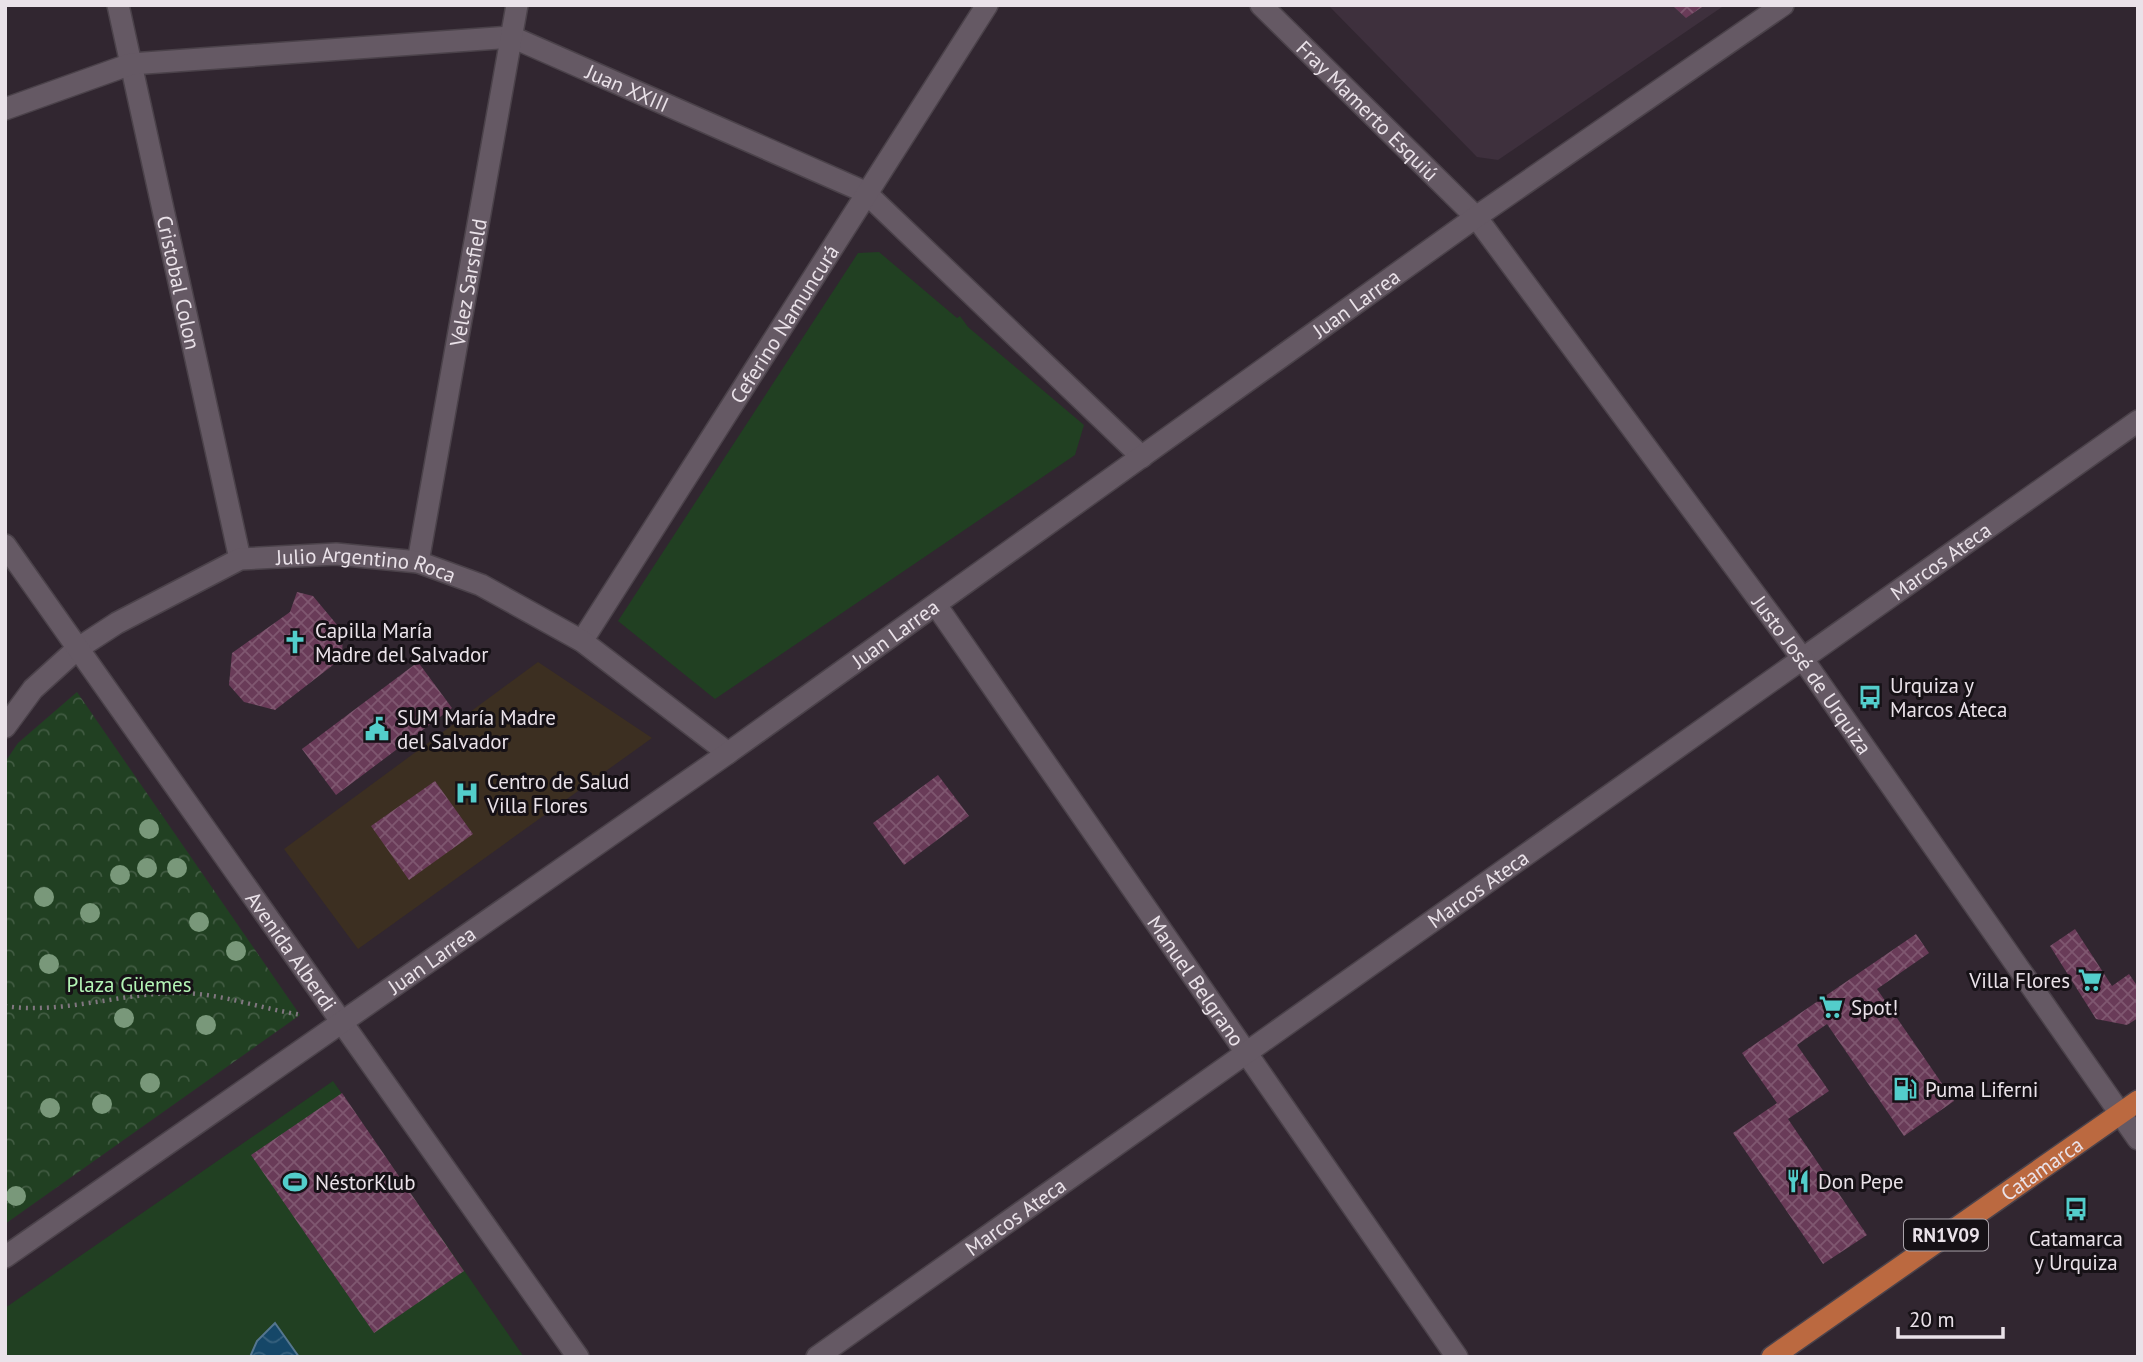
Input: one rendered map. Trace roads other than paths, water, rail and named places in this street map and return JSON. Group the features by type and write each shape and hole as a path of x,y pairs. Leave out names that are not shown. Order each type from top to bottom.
{"main road":[{"name":"Catamarca","path":"1773,1357 2138,1101"}],"street":[{"name":"Cristobal Colon","path":"118,5 240,559"},
{"name":"Velez Sarsfield","path":"418,562 517,5"},
{"name":"Ceferino Namuncurá","path":"582,641 865,192 987,5"},
{"name":"Fray Mamerto Esquiú","path":"1261,5 1476,217"},
{"name":"Juan Larrea","path":"5,1257 728,753 1476,217 1783,5"},
{"name":"Juan XXIII","path":"5,109 131,64 512,37 865,192 1142,457"},
{"name":"Justo José de Urquiza","path":"1476,217 1802,658 2138,1139"},
{"name":"Marcos Ateca","path":"817,1357 2138,421"},
{"name":"Avenida Alberdi","path":"5,545 578,1357"},
{"name":"Julio Argentino Roca","path":"5,727 33,689 78,649 117,623 240,559 336,554 418,562 481,585 582,641 728,753"},
{"name":"Manuel Belgrano","path":"936,605 1457,1357"}],"water":[{"path":"275,1323 299,1357 250,1357 257,1341"}],"place":[{"name":"Capilla María Madre del Salvador","path":"295,642"},
{"name":"Urquiza y Marcos Ateca","path":"1870,697"},
{"name":"SUM María Madre del Salvador","path":"377,729"},
{"name":"Centro de Salud Villa Flores","path":"467,793"},
{"name":"Villa Flores","path":"2090,980"},
{"name":"Spot!","path":"1831,1007"},
{"name":"Puma Liferni","path":"1905,1089"},
{"name":"Don Pepe","path":"1798,1181"},
{"name":"NéstorKlub","path":"295,1182"},
{"name":"Catamarca y Urquiza","path":"2076,1209"}],"park label":[{"name":"Plaza Güemes","path":"129,984"}]}
